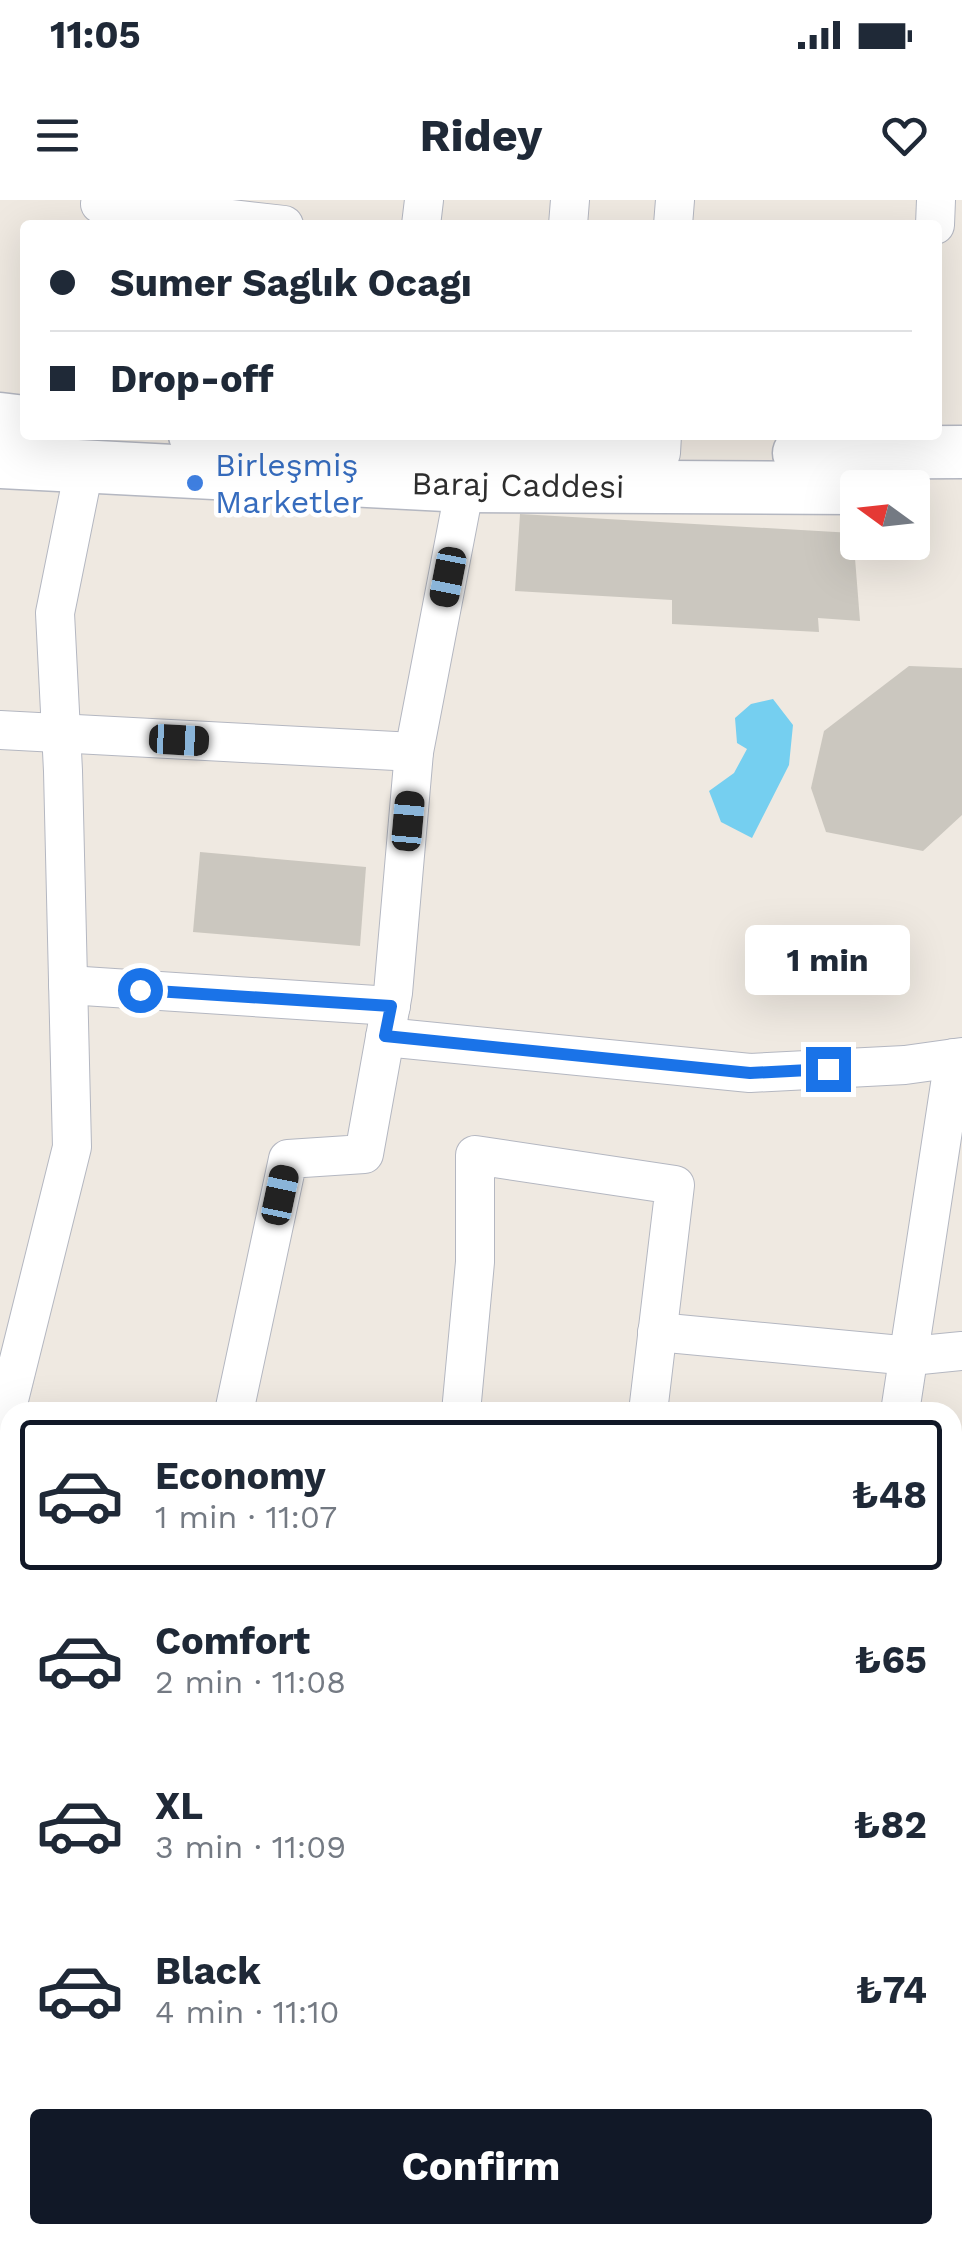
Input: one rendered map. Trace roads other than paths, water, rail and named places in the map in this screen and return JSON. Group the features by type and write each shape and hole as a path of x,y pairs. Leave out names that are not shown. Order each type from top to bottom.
{"main road":[{"name":"Baraj Caddesi","path":"368,440 662,444 946,457"},
{"name":"Baraj Caddesi","path":"916,470 946,457"},
{"name":"Baraj Caddesi","path":"0,462 465,486 840,488"}],"street":[{"path":"100,210 223,220"},
{"path":"8,1402 72,1147 62,735 55,613 84,468"},
{"path":"236,1402 288,1159 364,1154 388,1021 414,752 465,486"},
{"path":"0,730 414,752"},
{"path":"68,985 388,1021 750,1073 958,1058 902,1402"},
{"path":"462,1402 475,1262 475,1155 674,1186 649,1402"},
{"path":"658,1332 911,1356 962,1351"}],"water":[{"path":"773,699 793,725 789,765 752,838 721,822 709,791 734,773 747,749 737,743 735,718 751,704"}],"place":[{"name":"Birleşmiş Marketler","path":"195,483"}]}
